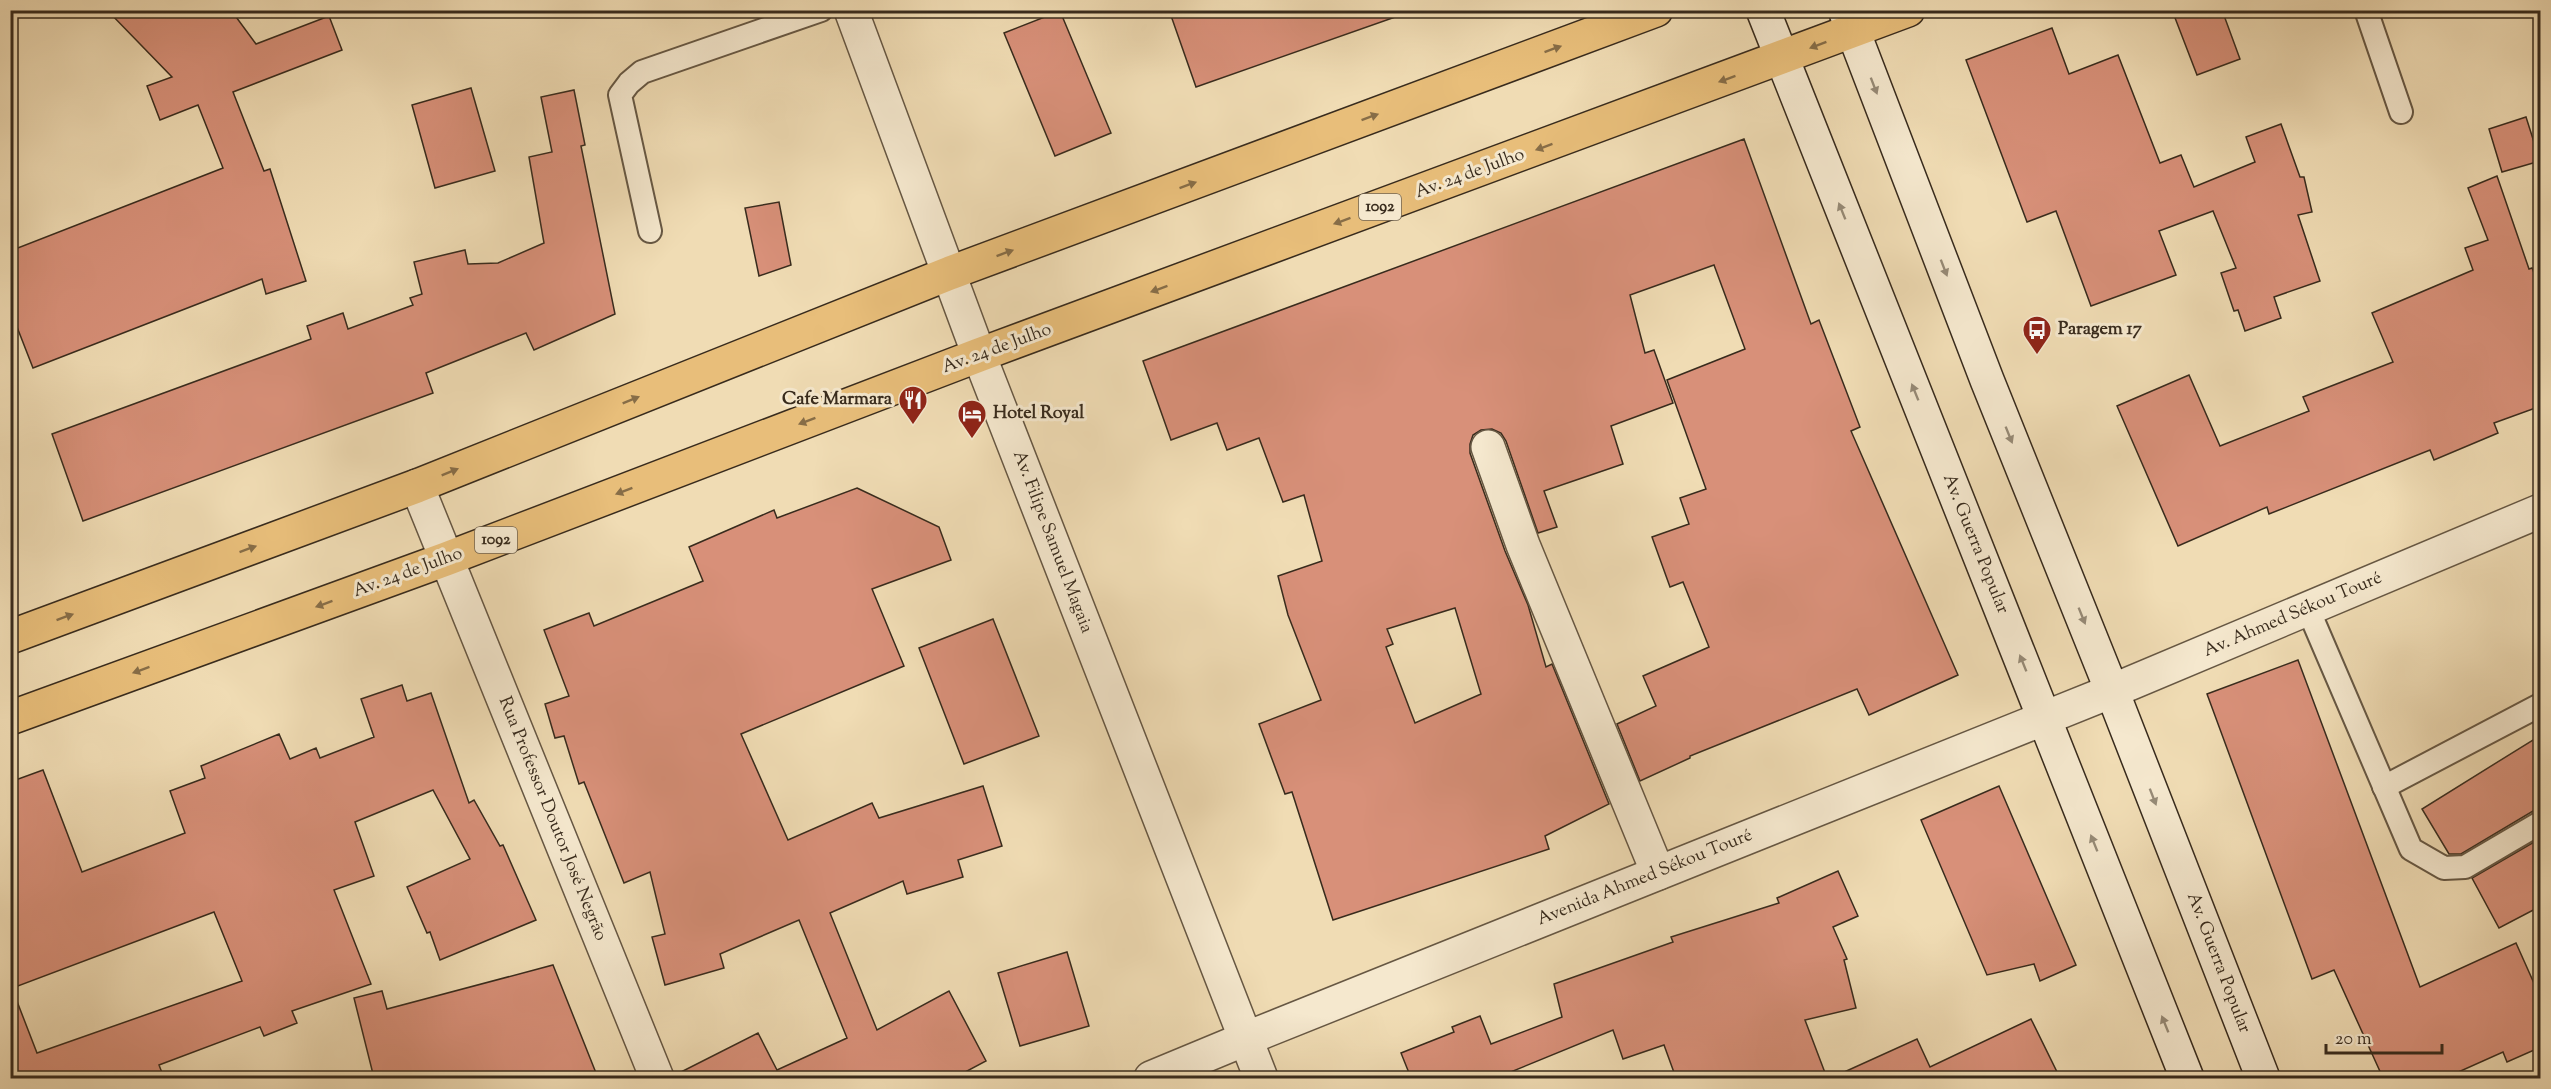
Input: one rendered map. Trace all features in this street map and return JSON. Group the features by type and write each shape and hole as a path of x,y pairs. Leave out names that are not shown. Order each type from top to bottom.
{"main road":[{"path":"10,637 417,486 950,273 1656,10"},
{"path":"1849,21 1908,10"},
{"name":"Av. 24 de Julho","path":"10,718 446,559 979,355 1782,59 1849,21"}],"street":[{"name":"Av. Filipe Samuel Magaia","path":"851,10 979,355 1261,1078"},
{"name":"Av. Guerra Popular","path":"1763,10 2187,1078"},
{"name":"Av. Guerra Popular","path":"1849,21 1987,380 2112,691 2263,1078"},
{"path":"1488,447 1523,545 1658,873"},
{"name":"Rua Professor Doutor José Negrão","path":"417,486 657,1078"},
{"name":"Av. Ahmed Sékou Touré","path":"2044,717 2112,691 2541,511"},
{"name":"Avenida Ahmed Sékou Touré","path":"1245,1039 2044,717"},
{"path":"1151,1078 1245,1039"}],"lane":[{"path":"650,231 620,95 628,83 642,72 821,10"},
{"path":"2366,10 2401,112"},
{"path":"2307,609 2411,849 2444,868 2464,867 2541,823"},
{"path":"2384,787 2541,705"}],"building":[{"path":"107,10 231,10 256,44 329,16 342,50 233,92 264,171 270,169 306,281 266,294 262,279 33,368 10,309 10,251 223,168 198,105 160,120 147,86 172,77"},
{"path":"1169,10 1400,10 1401,15 1196,87"},
{"path":"2172,10 2222,10 2240,59 2197,75"},
{"path":"1060,11 1111,133 1055,156 1004,33"},
{"path":"2052,28 2069,74 2118,55 2160,163 2181,155 2194,187 2255,162 2246,137 2281,124 2300,177 2304,177 2312,212 2298,215 2320,281 2274,297 2281,318 2245,331 2238,310 2234,311 2221,273 2236,268 2213,211 2159,231 2176,275 2091,306 2056,211 2027,222 1966,60"},
{"path":"471,88 495,171 435,188 412,105"},
{"path":"574,90 585,145 581,146 615,314 534,350 526,333 426,373 433,393 83,521 52,434 311,339 307,326 343,313 348,329 413,305 410,298 422,294 414,262 465,250 468,264 498,263 544,243 529,157 552,152 541,97"},
{"path":"2526,117 2540,161 2502,172 2489,129"},
{"path":"1744,139 1811,324 1819,320 1860,427 1851,431 1958,675 1869,715 1857,689 1690,756 1640,781 1617,724 1656,706 1643,676 1709,647 1683,582 1670,587 1652,537 1689,524 1680,498 1706,489 1667,380 1745,349 1714,265 1630,295 1645,353 1654,350 1673,403 1611,426 1623,464 1544,491 1557,527 1538,533 1506,441 1501,433 1492,429 1481,430 1473,435 1470,444 1470,453 1505,551 1528,605 1546,667 1552,664 1609,804 1545,836 1549,849 1333,920 1292,792 1285,794 1259,724 1321,700 1288,615 1278,576 1322,561 1304,495 1283,502 1259,438 1227,450 1217,423 1171,440 1143,361","holes":["1455,608 1481,694 1415,723 1386,647 1393,644 1387,629"]},
{"path":"2497,176 2529,269 2532,268 2541,290 2541,406 2494,423 2498,433 2434,460 2430,450 2269,514 2267,507 2178,546 2117,406 2189,375 2220,446 2309,411 2303,397 2393,362 2372,313 2473,270 2465,248 2488,240 2468,188"},
{"path":"779,202 791,265 759,276 745,208"},
{"path":"857,488 939,527 951,560 872,589 904,666 741,734 788,840 872,803 879,818 983,786 1002,846 958,860 963,877 907,894 903,881 830,913 877,1030 949,991 986,1061 954,1078 675,1078 675,1075 758,1033 777,1070 847,1038 799,920 720,954 724,968 665,985 652,937 665,934 650,872 624,883 584,782 579,784 564,736 555,738 545,704 569,696 544,630 589,613 594,626 703,581 689,547 774,510 777,518"},
{"path":"993,619 1039,736 964,764 919,648"},
{"path":"2298,660 2420,987 2516,943 2541,999 2541,1047 2507,1062 2503,1052 2445,1078 2383,1078 2334,970 2312,979 2207,694"},
{"path":"402,685 407,701 431,693 469,803 474,800 500,846 503,845 536,920 440,960 430,932 427,933 407,887 470,859 433,790 355,822 374,876 334,890 371,984 292,1011 297,1023 264,1036 260,1027 159,1065 164,1078 10,1078 10,992 13,991 37,1053 242,981 214,912 10,989 10,782 43,770 82,872 185,833 170,791 205,778 201,766 279,734 290,759 316,748 320,758 374,737 361,699"},
{"path":"2541,735 2541,810 2533,811 2461,854 2449,854 2422,809"},
{"path":"1999,786 2076,965 2040,981 2034,964 1987,975 1921,820"},
{"path":"2541,838 2541,906 2499,928 2472,878"},
{"path":"1838,871 1858,916 1833,927 1847,959 1844,960 1856,1008 1805,1020 1827,1078 1676,1078 1664,1045 1623,1059 1613,1030 1496,1078 1411,1078 1401,1053 1454,1032 1452,1027 1480,1016 1491,1044 1562,1017 1554,984 1673,942 1671,937 1779,903 1777,898"},
{"path":"1067,952 1089,1026 1020,1046 998,973"},
{"path":"553,965 598,1078 374,1078 354,998 382,991 387,1009"},
{"path":"2031,1019 2060,1078 1831,1078 1917,1039 1930,1067"}],"place":[{"name":"Paragem 17","path":"2037,356"},
{"name":"Cafe Marmara","path":"913,426"},
{"name":"Hotel Royal","path":"972,440"}]}
